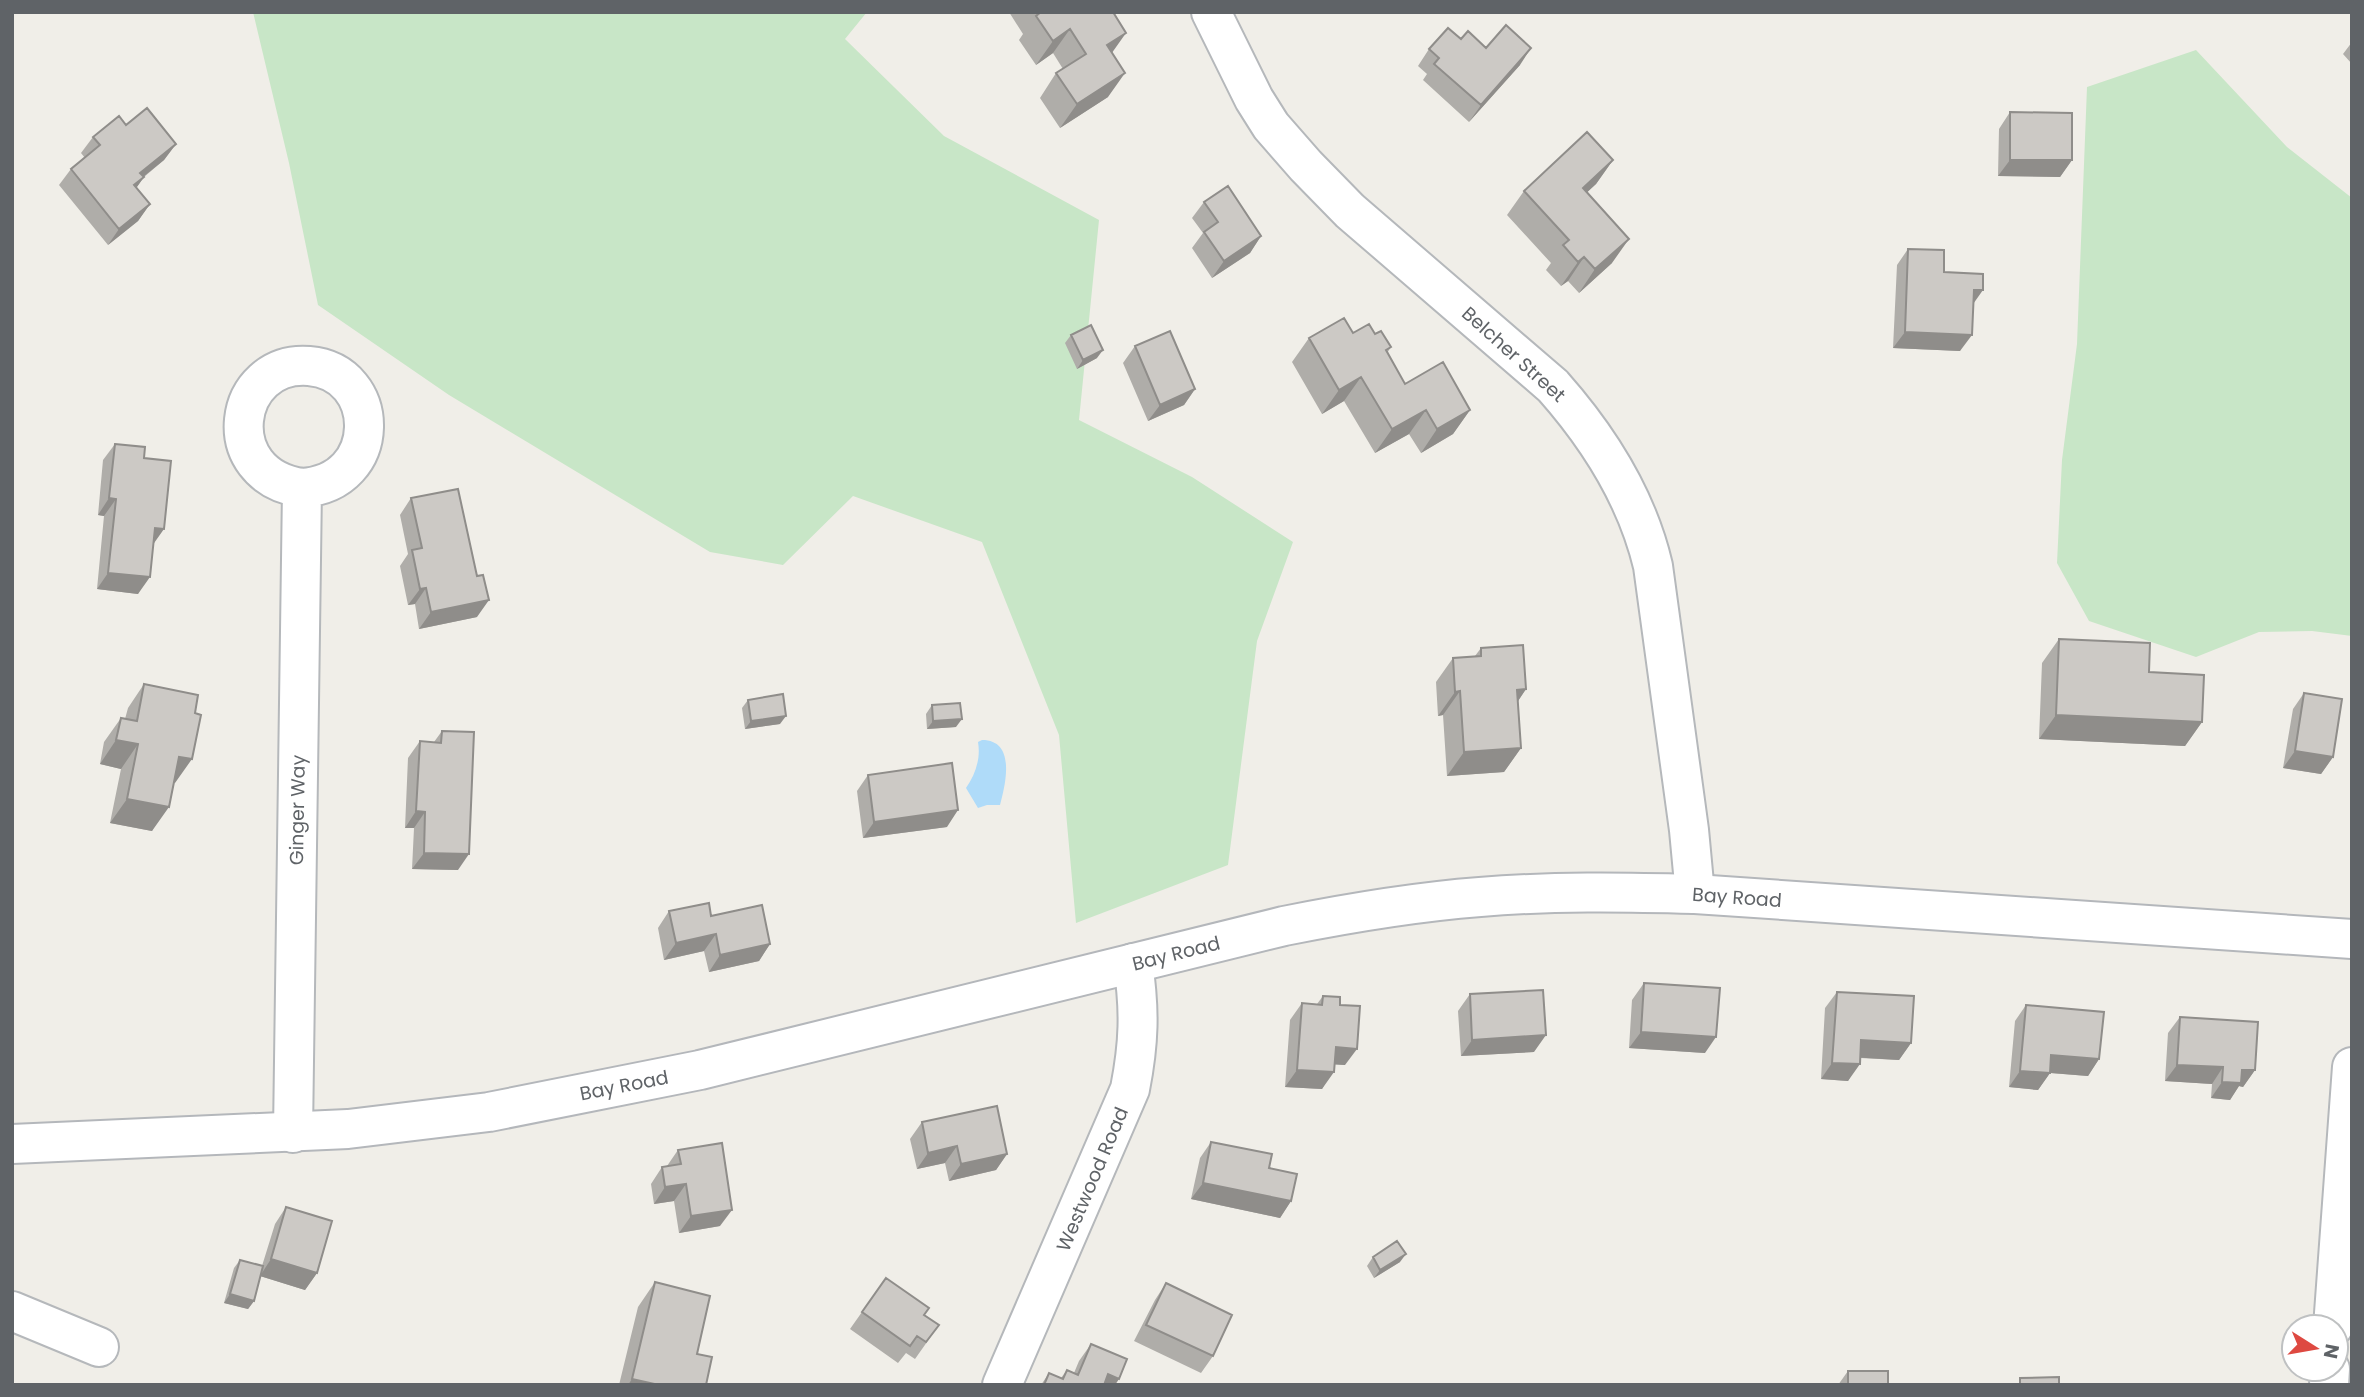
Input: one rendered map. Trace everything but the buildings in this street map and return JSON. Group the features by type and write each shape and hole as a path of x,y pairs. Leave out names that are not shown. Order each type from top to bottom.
{"street":[{"name":"Belcher Street","path":"1211,12 1254,99 1284,142 1350,211 1553,386 1580,416 1620,479 1646,538 1653,566 1689,830 1695,894"},
{"name":"Ginger Way","path":"293,1133 302,488"},
{"name":"Bay Road","path":"12,1144 293,1133 489,1112 699,1070 1284,926 1369,910 1480,897 1543,893 1695,894 2352,939"},
{"name":"Westwood Road","path":"1002,1385 1130,1089 1138,1050 1139,1016 1133,963"},
{"path":"2334,1313 2352,1068"},
{"path":"12,1311 99,1347"}],"green space":[{"path":"253,12 867,12 845,39 944,136 1099,220 1079,420 1192,477 1293,542 1257,641 1228,865 1076,923 1059,735 982,542 853,496 783,565 710,552 449,395 318,305 289,163"},
{"path":"2196,50 2287,147 2352,198 2352,636 2312,631 2259,632 2196,657 2089,621 2057,563 2062,460 2077,344 2087,87"}],"water":[{"path":"978,742 993,742 1000,747 1006,765 1006,776 1000,805 978,808 966,788 979,755"}]}
